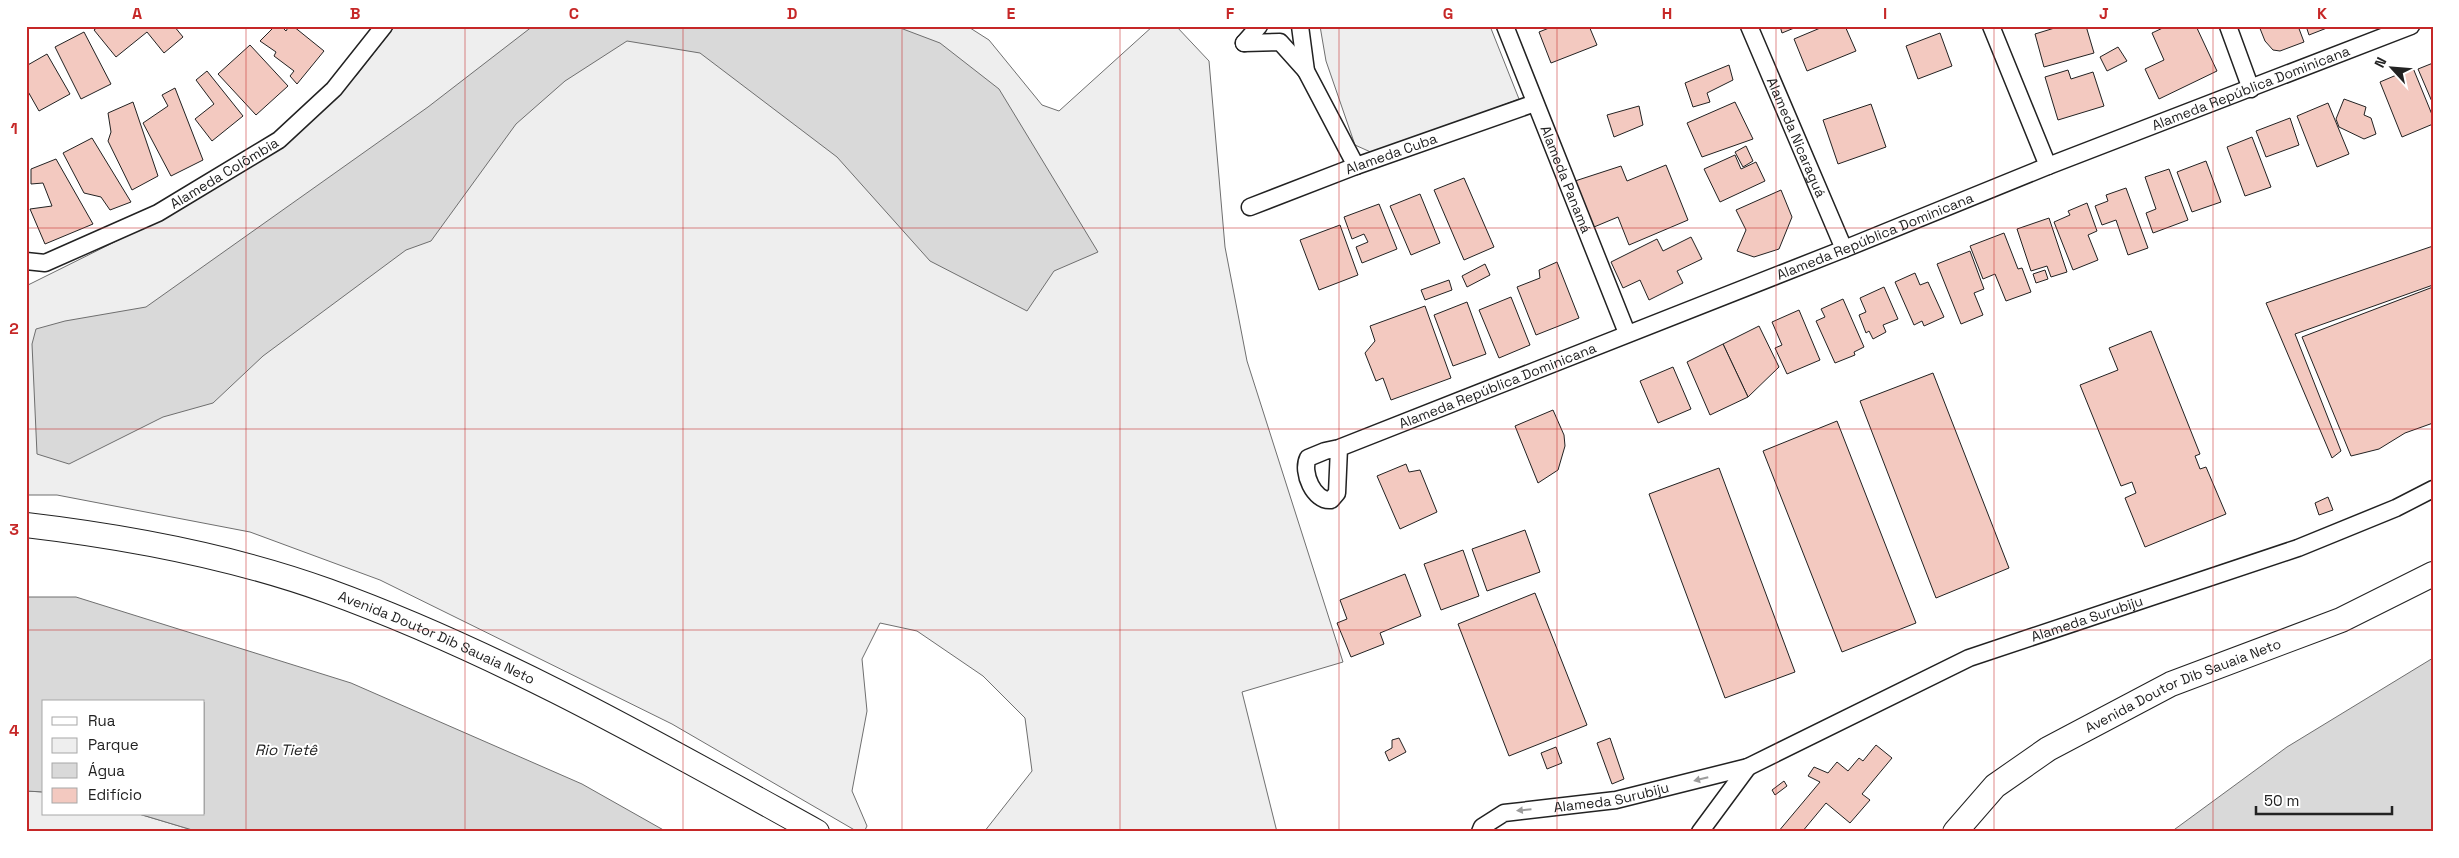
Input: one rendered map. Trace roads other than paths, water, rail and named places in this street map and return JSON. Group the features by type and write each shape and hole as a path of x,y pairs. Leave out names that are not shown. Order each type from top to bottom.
{"main road":[{"name":"Avenida Doutor Dib Sauaia Neto","path":"26,526 94,533 178,549 253,567 328,591 489,658 817,832"},
{"name":"Avenida Doutor Dib Sauaia Neto","path":"1955,832 1996,786 2048,749 2171,684 2341,620 2433,574"}],"street":[{"name":"Alameda Colômbia","path":"26,261 45,263 158,213 279,140 334,89 384,26"},
{"path":"1259,26 1244,43 1280,42 1306,71 1356,166"},
{"path":"1300,26 1306,71"},
{"name":"Alameda Panamá","path":"1505,26 1627,333"},
{"name":"Alameda Nicaraguá","path":"1749,26 1844,249"},
{"path":"1991,26 2048,166"},
{"path":"2228,26 2252,89"},
{"name":"Alameda República Dominicana","path":"1339,448 1844,249 2048,166 2252,89 2411,26"},
{"name":"Alameda Cuba","path":"1250,207 1356,166 1535,103"},
{"name":"Alameda Surubiju","path":"1480,832 1482,827 1504,812 1616,800 1748,767 1969,658 2298,548 2396,508 2433,489"},
{"name":"Alameda Surubiju","path":"1700,832 1748,767"}],"water":[{"path":"533,26 895,26 940,43 999,89 1098,252 1054,271 1027,311 930,261 837,157 700,53 627,41 565,81 516,124 431,241 406,250 263,356 213,403 163,417 69,464 37,454 32,344 36,329 65,321 146,307 428,107"},
{"name":"Rio Tietê","path":"26,597 76,597 351,683 582,784 667,832 199,832 146,816 205,816 205,700 42,700 42,792 26,791"},
{"path":"2433,658 2433,832 2171,832 2287,747"}]}
